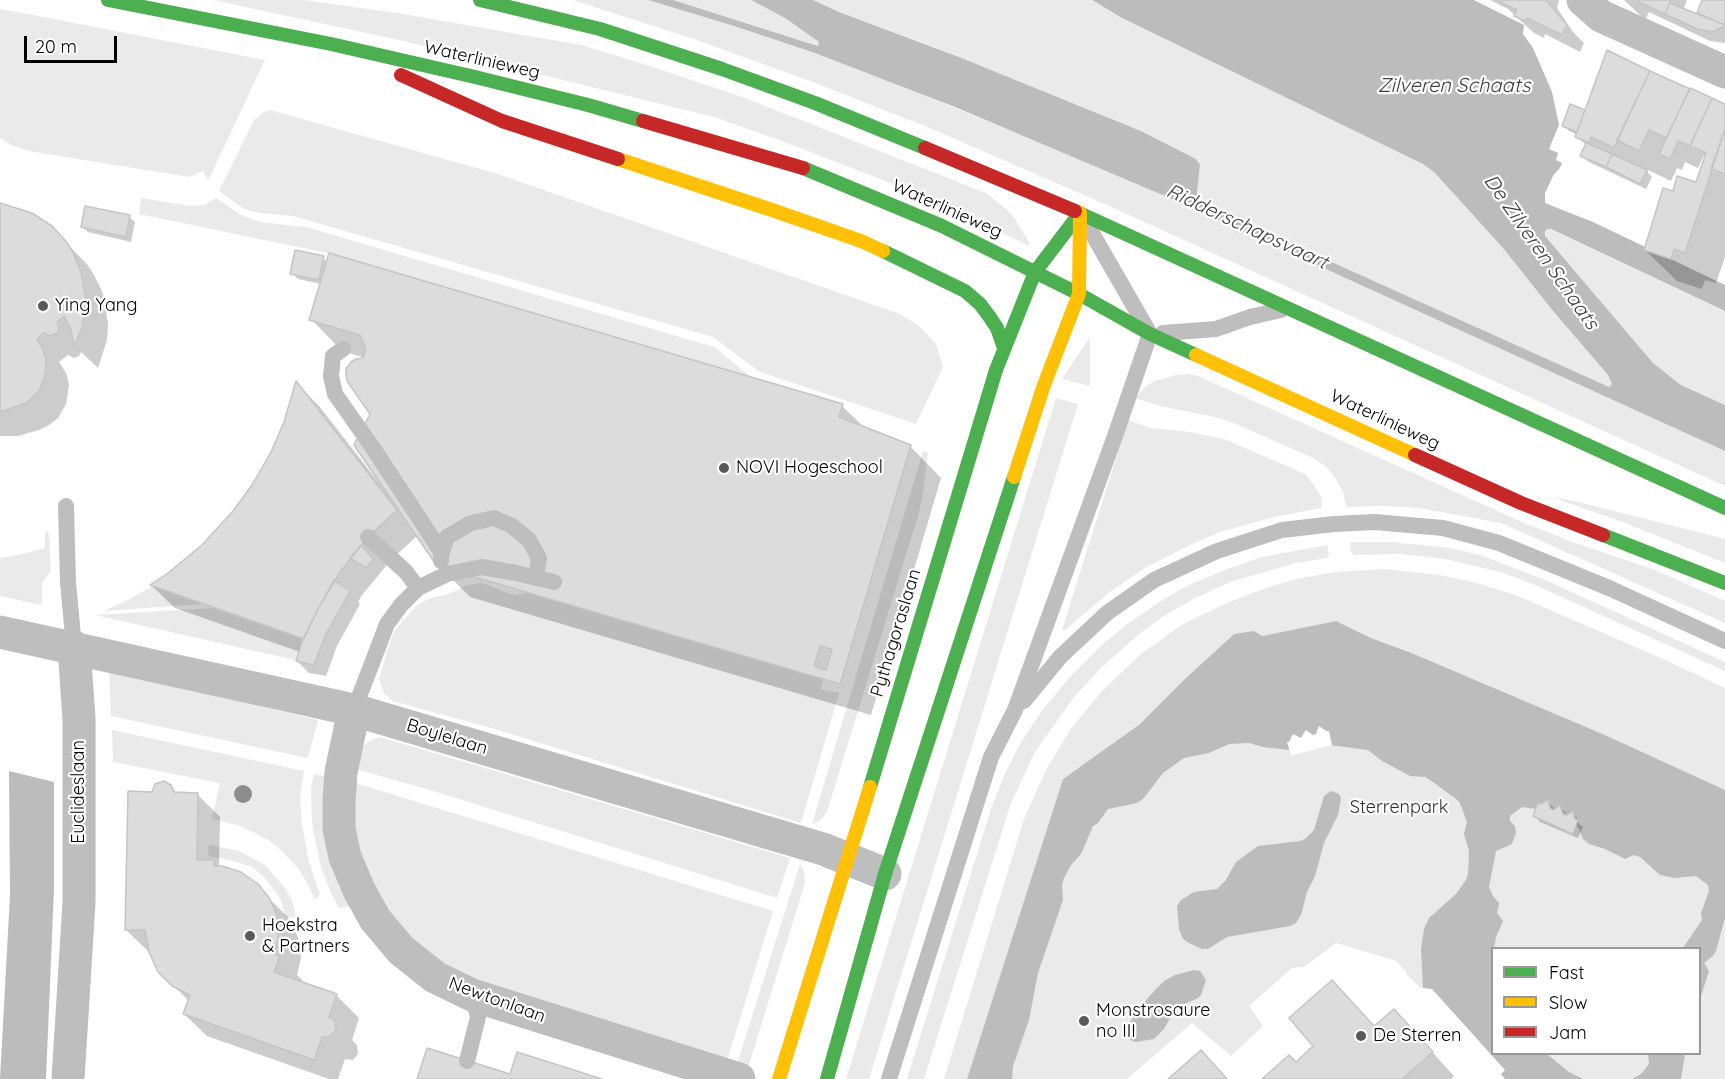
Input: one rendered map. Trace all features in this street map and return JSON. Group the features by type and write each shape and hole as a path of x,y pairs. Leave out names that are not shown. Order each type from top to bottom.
{"main road":[{"name":"Waterlinieweg","path":"108,0 330,44 588,105 802,168 942,226 1079,294 1150,334 1521,503 1725,583"},
{"path":"480,0 600,29 722,69 815,103 1080,213 1725,508"},
{"path":"330,44 502,121 861,241 965,291 989,315 997,328 1004,348"},
{"path":"827,1079 885,874 1044,385 1079,294 1080,213"},
{"name":"Pythagoraslaan","path":"779,1079 848,860 996,370 1035,272 1080,213"}],"street":[{"path":"1583,0 1601,16 1725,72"},
{"name":"Boylelaan","path":"0,632 354,710 823,849 885,874"},
{"name":"Euclideslaan","path":"69,1079 79,903 79,719 74,647"},
{"name":"Newtonlaan","path":"354,710 341,772 339,829 345,857 359,890 375,919 401,950 435,977 472,995 739,1079"}],"lane":[{"path":"889,1079 991,757 1015,710 1150,334 1080,213"},
{"path":"1150,334 1216,329 1250,317 1287,309"},
{"path":"343,349 333,356 331,376 335,394 442,553"},
{"name":"Euclideslaan","path":"66,506 68,582 74,647"},
{"path":"442,577 442,553 447,537 471,523 494,519 512,526 529,540 539,558 536,578"},
{"path":"1015,710 1060,657 1107,613 1154,580 1216,551 1282,530 1334,524 1375,522 1443,528 1499,543 1609,588 1725,642"},
{"path":"368,537 406,572 418,588 442,577 482,567 554,582"},
{"name":"Newtonlaan","path":"354,710 387,624 418,588"},
{"path":"467,1061 478,1017 472,995"}],"green space":[{"path":"213,0 304,0 397,13 581,45 745,98 986,193 1015,219 1029,245 942,203 714,117 408,42"},
{"path":"573,0 648,0 734,26 897,84 1043,144 1315,263 1725,451 1725,486 1107,205 925,126 694,39"},
{"path":"673,0 751,0 785,18 819,42 819,46"},
{"path":"813,0 1092,0 1122,18 1423,164 1435,173 1503,248 1608,375 1612,384 1609,387 1603,385 1195,201 1200,165 1196,159 1141,131"},
{"path":"0,9 265,60 208,181 203,171 189,177 29,151 11,145 0,138"},
{"path":"270,110 498,174 900,314 919,326 936,344 943,367 916,424 760,372 713,337 293,216 244,209 219,191 254,120"},
{"path":"141,198 191,206 204,205 216,198 241,215 260,222 306,227 714,347 750,376 327,253 139,214"},
{"path":"1547,229 1725,311 1725,405 1681,385 1653,363 1545,236"},
{"path":"1090,337 1090,386 1062,379"},
{"path":"1189,374 1198,376 1524,523 1655,570 1725,601 1725,623 1501,523 1419,508 1346,507 1343,492 1337,481 1328,468 1313,458 1236,424 1135,398 1146,386 1155,381"},
{"path":"1056,398 1078,404 869,1079 846,1079"},
{"path":"1128,420 1151,428 1190,432 1224,439 1305,474 1321,497 1322,508 1274,517 1220,532 1192,544 1145,568 1111,591 1065,630 1062,630"},
{"path":"923,451 928,453 922,500 917,519 827,812 820,821 812,824"},
{"path":"1551,497 1725,539 1725,563 1620,521"},
{"path":"46,531 49,535 51,571 42,583 42,605 0,596 0,558 45,548"},
{"path":"1350,542 1392,542 1450,548 1480,555 1543,579 1725,662 1725,671 1535,585 1501,572 1445,559 1401,554 1354,555 1351,552"},
{"path":"1327,545 1329,556 1327,558 1296,563 1230,582 1193,599 1164,616 1139,634 1102,667 1074,697 1035,752 1011,803 924,1079 907,1079 991,809 1021,742 1044,708 1071,676 1103,644 1127,624 1164,599 1189,585 1262,557"},
{"name":"Sterrenpark","path":"1384,569 1440,575 1477,583 1518,596 1725,688 1725,1079 1545,1079 1519,1055 1701,1055 1701,947 1491,947 1432,989 1421,988 1396,961 1336,943 1304,967 1292,968 1249,1006 1263,1026 1231,1056 1192,1023 1127,1079 985,1079 1065,838 1155,756 1408,651 1371,638 1336,621 1262,636 1234,634 1140,724 1063,779 967,1079 944,1079 1024,819 1047,768 1070,730 1103,690 1141,654 1183,624 1266,588 1296,579 1336,572"},
{"path":"479,583 515,595 531,592 823,679 821,689 839,693 801,823 488,727 392,701 384,693 379,679 395,630 415,607 428,599"},
{"path":"153,586 203,604 104,611 128,600"},
{"path":"212,608 303,639 295,660 95,615"},
{"path":"109,671 318,720 308,758 111,716"},
{"path":"112,730 304,771 300,797 302,825 309,862 320,894 315,900 297,867 269,840 241,826 212,819 220,783 113,762"},
{"path":"380,737 790,858 777,898 430,790 355,769 361,748"},
{"path":"314,774 330,777 353,906 339,908 321,868 312,823 311,788"},
{"path":"352,782 773,911 727,1061 477,983 422,952 378,902 353,838"},
{"path":"209,845 239,851 265,865 285,888 292,900 296,917 286,918 280,898 264,877 252,867 208,856"},
{"path":"800,864 804,870 805,883 748,1068 737,1064"}],"water":[{"name":"Zilveren Schaats","path":"648,0 673,0 818,46 819,42 785,18 751,0 813,0 959,57 1141,131 1196,159 1200,165 1196,201 1609,387 1612,384 1608,375 1503,248 1435,173 1423,164 1122,18 1092,0 1474,0 1524,25 1523,34 1533,48 1552,92 1559,125 1549,149 1558,153 1556,160 1562,163 1545,193 1545,203 1593,222 1725,285 1725,311 1551,229 1545,232 1545,236 1653,363 1681,385 1725,405 1725,451 1179,202 955,107 815,53"},
{"path":"1336,621 1371,638 1607,736 1725,790 1725,918 1716,951 1704,963 1709,971 1701,996 1701,947 1684,947 1702,920 1701,913 1709,891 1708,885 1696,876 1675,878 1660,875 1640,857 1634,855 1625,859 1589,844 1583,839 1576,826 1573,834 1533,816 1535,809 1522,807 1510,816 1516,833 1512,844 1496,851 1489,887 1499,903 1497,913 1503,921 1494,947 1491,947 1491,1054 1432,989 1423,988 1421,949 1424,929 1429,918 1456,894 1468,874 1469,851 1464,834 1467,822 1460,803 1425,777 1410,776 1382,761 1368,750 1330,745 1291,756 1289,750 1249,743 1229,744 1209,753 1184,758 1163,773 1143,799 1137,803 1108,809 1093,826 1081,854 1071,865 1064,878 1063,900 1038,973 1029,1020 1013,1066 1012,1079 967,1079 1063,779 1140,724 1234,634 1254,631 1262,636"},
{"path":"9,771 54,782 54,889 46,1079 0,1079 10,895"},
{"path":"1331,791 1339,794 1341,798 1338,815 1324,843 1315,876 1296,923 1227,937 1208,949 1202,949 1183,939 1179,929 1177,906 1181,900 1194,892 1217,889 1226,880 1236,862 1258,846 1305,839 1314,830 1324,796"},
{"path":"1194,970 1200,971 1206,980 1201,995 1176,1008 1164,1029 1154,1039 1136,1042 1130,1040 1126,1031 1127,1026 1156,989 1175,975"},
{"path":"1491,1055 1548,1055 1569,1072 1583,1079 1505,1079 1501,1074 1505,1070"},
{"path":"1648,1055 1685,1055 1681,1079 1632,1079 1641,1074 1649,1064"}],"pier":[{"path":"1319,726 1329,731 1332,745 1291,756 1287,742 1293,734 1301,738 1306,730 1313,735 1316,734"}],"building":[{"path":"1500,0 1546,0 1567,25 1562,35 1527,18 1526,21 1514,16 1517,10"},
{"path":"1640,0 1671,0 1665,14 1639,2"},
{"path":"1702,0 1725,0 1725,25 1697,13"},
{"path":"1670,3 1725,26 1712,32 1697,29 1665,14"},
{"path":"1607,50 1650,71 1614,148 1591,137 1589,143 1575,137"},
{"path":"1650,71 1690,89 1666,138 1649,130 1639,151 1617,140"},
{"path":"1690,88 1712,98 1690,146 1678,141 1670,159 1659,154"},
{"path":"1712,98 1725,104 1725,129 1685,253 1674,249 1671,259 1644,250 1663,188 1673,191 1677,176 1696,182 1706,153 1690,146"},
{"path":"1570,104 1585,110 1577,132 1562,126"},
{"path":"1725,129 1725,174 1711,169"},
{"path":"1586,143 1612,154 1606,167 1580,156"},
{"path":"1612,154 1647,170 1640,184 1606,167"},
{"name":"Ying Yang","path":"0,203 32,213 52,226 64,239 72,250 81,272 86,301 82,328 74,346 71,330 64,316 57,322 59,328 57,333 50,336 44,333 37,339 46,361 45,376 39,391 26,403 0,412"},
{"path":"85,206 130,215 126,237 81,227"},
{"path":"295,250 324,256 319,280 290,274"},
{"path":"329,253 843,404 839,417 911,445 840,684 437,566 354,445 370,414 347,381 346,374 346,369 351,362 363,358 366,349 360,335 309,320"},
{"path":"296,381 397,510 368,537 340,572 318,609 304,639 150,585 202,545 233,511 252,485 271,452 284,422"},
{"path":"361,545 373,559 366,568 350,558"},
{"path":"334,580 350,591 326,634 314,665 296,661 303,639"},
{"path":"820,646 832,649 826,670 814,666"},
{"path":"164,781 171,785 174,792 198,793 197,860 214,860 214,866 241,872 258,884 270,899 278,925 278,939 274,954 280,956 274,972 337,994 329,1017 335,1021 336,1030 329,1037 322,1037 314,1060 183,1014 190,995 172,986 158,972 149,952 145,930 125,930 128,791 152,792 155,784"},
{"path":"1548,800 1553,810 1560,805 1563,814 1567,815 1573,811 1575,819 1578,820 1573,834 1533,816 1538,803 1541,804"},
{"name":"De Sterren","path":"1332,980 1374,1026 1394,1009 1433,1052 1402,1079 1262,1079 1289,1055 1296,1062 1313,1046 1289,1018"},
{"path":"427,1048 510,1074 517,1052 602,1079 417,1079"},
{"path":"1201,1050 1227,1079 1168,1079"}],"traffic: fast":[{"path":"108,0 331,44 475,77 643,121"},
{"path":"480,0 600,29 722,69 815,103 925,148"},
{"path":"803,168 942,226 1079,294 1150,334 1196,355"},
{"path":"1075,211 1725,508"},
{"path":"870,787 996,370 1035,272 1080,213"},
{"path":"883,251 965,291 980,304 989,316 997,328 1004,348"},
{"path":"827,1079 885,874 1014,477"},
{"path":"1603,535 1725,583"}],"traffic: slow":[{"path":"618,159 775,211 883,251"},
{"path":"1014,477 1044,385 1079,294 1080,213"},
{"path":"1196,355 1415,455"},
{"path":"779,1079 870,787"}],"traffic: jam":[{"path":"401,75 502,121 618,159"},
{"path":"643,121 803,168"},
{"path":"925,148 1075,211"},
{"path":"1415,455 1521,503 1603,535"}],"place":[{"name":"Ying Yang","path":"43,306"},
{"name":"NOVI Hogeschool","path":"724,468"},
{"name":"Hoekstra & Partners","path":"250,936"},
{"name":"Monstrosaure no III","path":"1084,1021"},
{"name":"De Sterren","path":"1361,1036"}],"water label":[{"name":"Ridderschapsvaart","path":"1247,227"},
{"name":"De Zilveren Schaats","path":"1541,252"}]}
